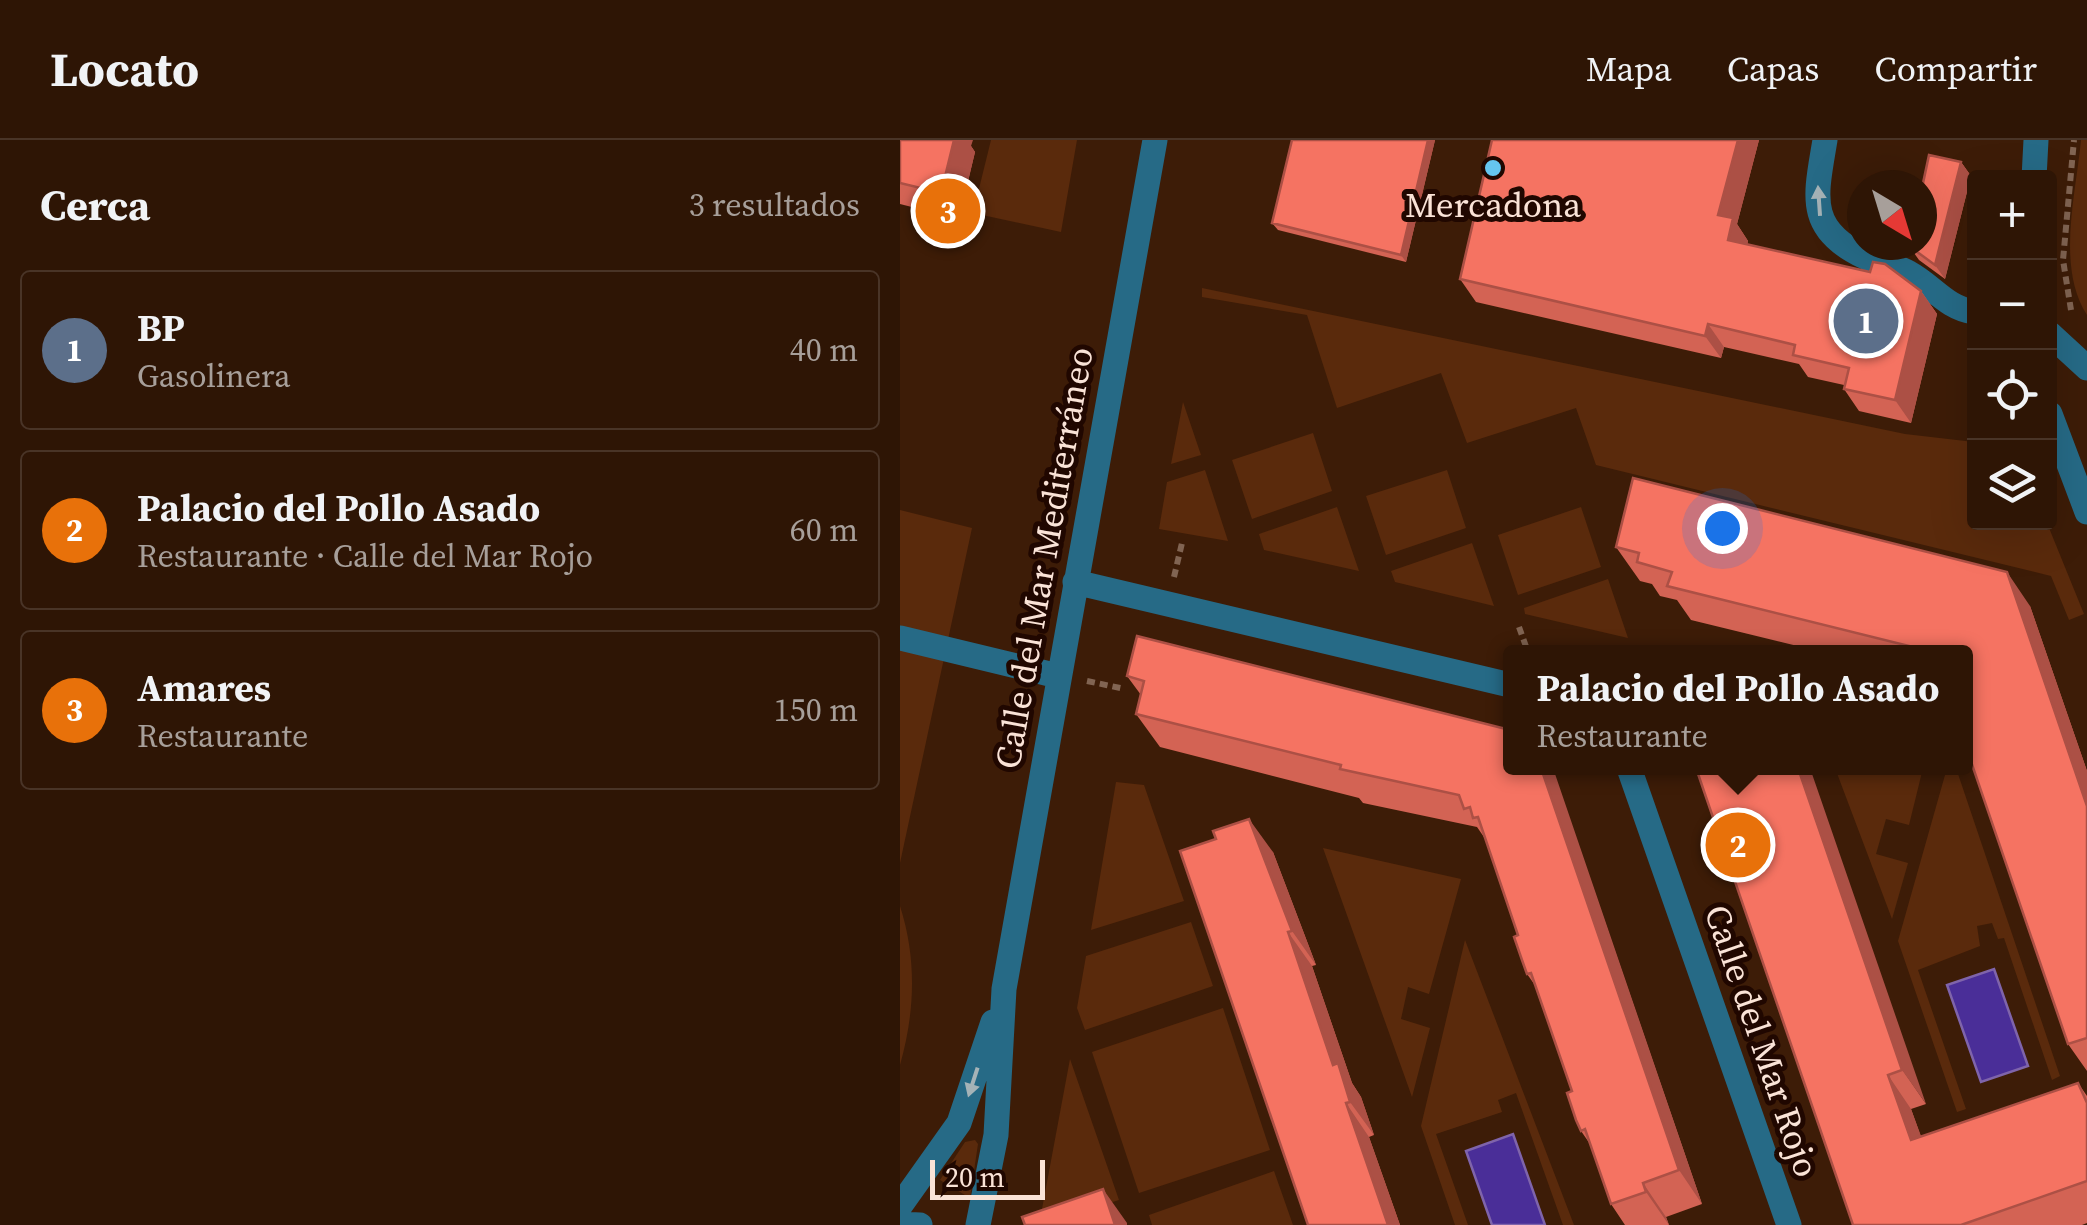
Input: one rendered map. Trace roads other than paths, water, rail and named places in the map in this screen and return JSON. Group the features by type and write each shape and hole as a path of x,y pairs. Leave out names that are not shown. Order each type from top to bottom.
{"street":[{"name":"Calle del Mar Mediterráneo","path":"978,1225 996,1135 1004,989 1155,140"},
{"path":"1825,140 1817,210 1831,234 1863,256 1909,272 1958,310 1967,311"},
{"path":"2034,143 2034,170"},
{"path":"2057,340 2087,368"},
{"path":"2057,433 2087,512"},
{"path":"1075,582 1503,682"},
{"path":"900,638 1058,676"},
{"name":"Calle del Mar Rojo","path":"1631,775 1789,1225"},
{"name":"Calle del Mar Mediterráneo","path":"900,1206 960,1124 1004,989"},
{"path":"900,1224 920,1225"}],"place":[{"name":"Mercadona","path":"1493,168"},
{"name":"Amares","path":"948,211"},
{"name":"BP","path":"1866,321"},
{"name":"Palacio del Pollo Asado","path":"1738,845"}]}
